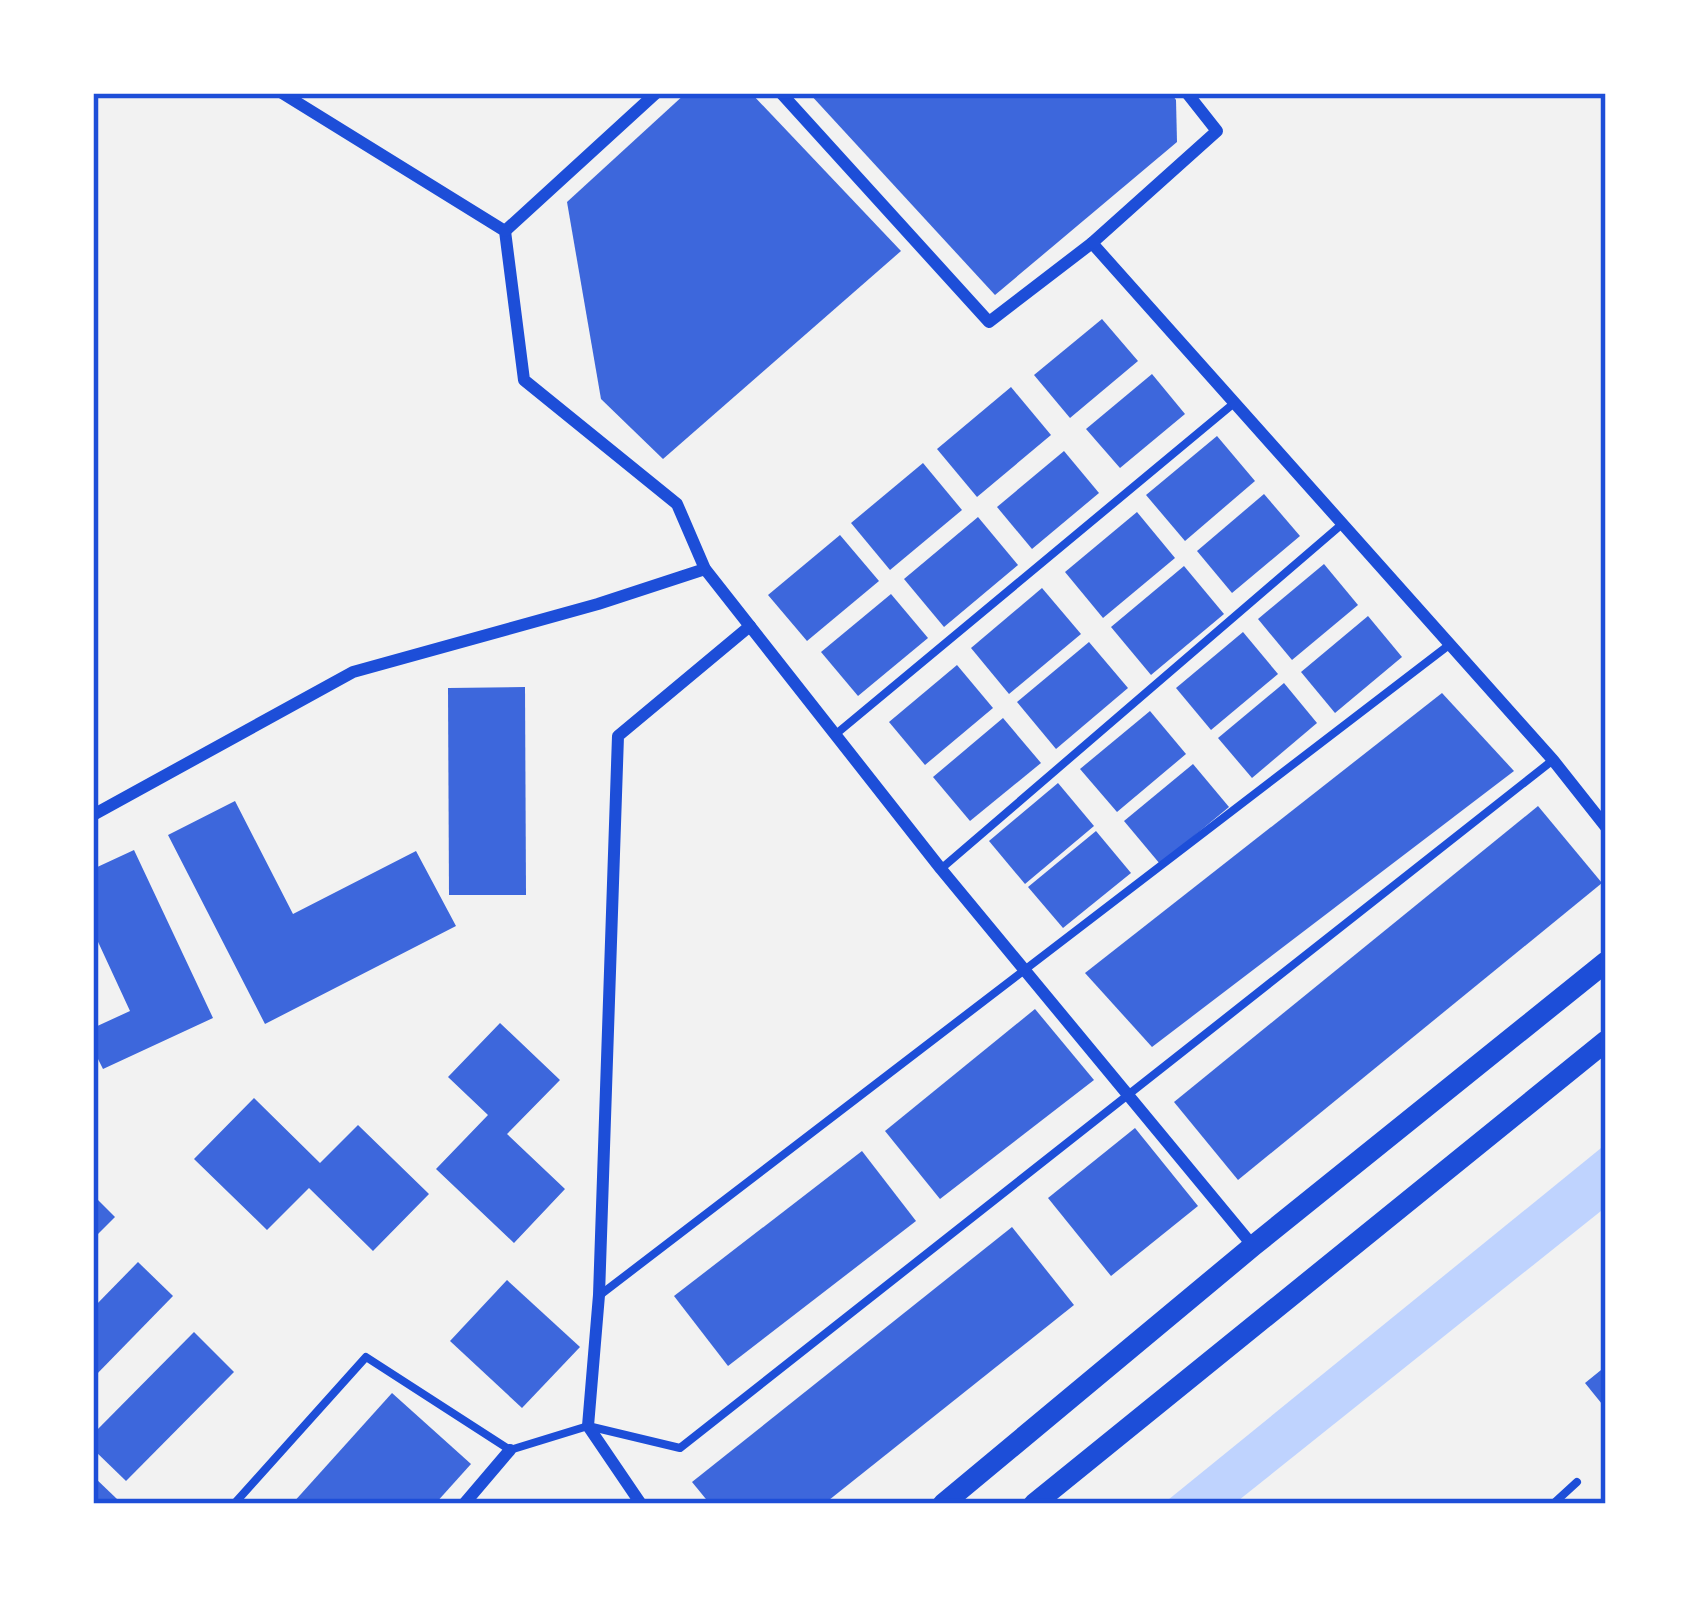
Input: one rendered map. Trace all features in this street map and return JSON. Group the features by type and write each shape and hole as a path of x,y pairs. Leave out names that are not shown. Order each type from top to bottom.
{"main road":[{"path":"943,1504 1606,962"},
{"path":"1034,1504 1606,1041"}],"street":[{"path":"282,93 505,231"},
{"path":"505,231 656,93"},
{"path":"781,93 989,322 1092,243 1217,131 1187,93"},
{"path":"505,231 524,380 677,504 705,569 941,869 1253,1246"},
{"path":"1092,243 1553,760 1606,827"},
{"path":"93,815 353,672 705,569"},
{"path":"641,1504 588,1426 599,1295 618,736 750,626"},
{"path":"464,1504 510,1450"}],"lane":[{"path":"835,735 1233,404"},
{"path":"941,869 1341,525"},
{"path":"599,1295 1449,645"},
{"path":"234,1504 366,1357 510,1450 588,1426 680,1448 1553,760"},
{"path":"1553,1504 1577,1482"}],"water":[{"path":"1606,1144 1606,1207 1234,1504 1163,1504"}],"building":[{"path":"686,93 751,93 901,251 663,459 601,399 567,202"},
{"path":"809,93 1171,93 1176,100 1177,142 995,295"},
{"path":"1102,319 1138,361 1070,418 1034,375"},
{"path":"1152,374 1185,414 1120,468 1086,429"},
{"path":"1011,387 1051,435 977,497 937,449"},
{"path":"1217,436 1255,481 1185,541 1146,495"},
{"path":"1064,451 1099,493 1032,549 997,507"},
{"path":"923,463 962,510 890,570 851,523"},
{"path":"1264,494 1300,536 1232,593 1197,551"},
{"path":"1137,512 1175,558 1103,618 1065,572"},
{"path":"978,517 1018,565 944,627 904,579"},
{"path":"840,535 879,581 807,641 768,595"},
{"path":"1324,564 1358,605 1292,660 1258,619"},
{"path":"1184,566 1224,614 1151,675 1111,627"},
{"path":"1042,588 1081,634 1009,694 971,648"},
{"path":"891,594 928,638 858,696 821,652"},
{"path":"1368,616 1402,657 1335,713 1301,672"},
{"path":"1243,632 1278,674 1211,730 1176,688"},
{"path":"1089,642 1128,688 1056,749 1017,702"},
{"path":"957,665 993,708 925,765 889,722"},
{"path":"1284,683 1317,723 1252,778 1218,738"},
{"path":"525,687 526,895 449,895 448,688"},
{"path":"1442,693 1514,771 1152,1047 1085,973"},
{"path":"1150,711 1186,754 1117,812 1080,769"},
{"path":"1003,718 1041,763 970,821 933,777"},
{"path":"1193,764 1229,807 1160,864 1124,821"},
{"path":"1058,783 1094,826 1025,884 989,841"},
{"path":"235,801 293,914 416,851 456,926 265,1024 168,835"},
{"path":"1538,806 1602,883 1238,1180 1174,1102"},
{"path":"1096,831 1131,873 1063,928 1028,887"},
{"path":"134,850 213,1018 103,1069 93,1049 93,1028 130,1011 93,931 93,869"},
{"path":"1035,1009 1094,1080 940,1199 885,1131"},
{"path":"500,1023 560,1080 507,1134 565,1189 514,1243 436,1169 488,1115 448,1077"},
{"path":"254,1098 320,1163 358,1125 429,1194 373,1251 309,1188 267,1230 194,1159"},
{"path":"1135,1128 1198,1206 1111,1276 1048,1198"},
{"path":"862,1151 916,1221 728,1366 674,1296"},
{"path":"93,1195 115,1217 93,1239"},
{"path":"1012,1227 1074,1305 824,1504 710,1504 692,1482"},
{"path":"138,1262 173,1296 93,1378 93,1308"},
{"path":"507,1280 580,1347 522,1408 450,1341"},
{"path":"194,1332 234,1372 126,1481 93,1449 93,1434"},
{"path":"1606,1366 1606,1409 1585,1383"},
{"path":"392,1393 471,1464 435,1504 292,1504"},
{"path":"93,1476 117,1499 112,1504 93,1504"}]}
